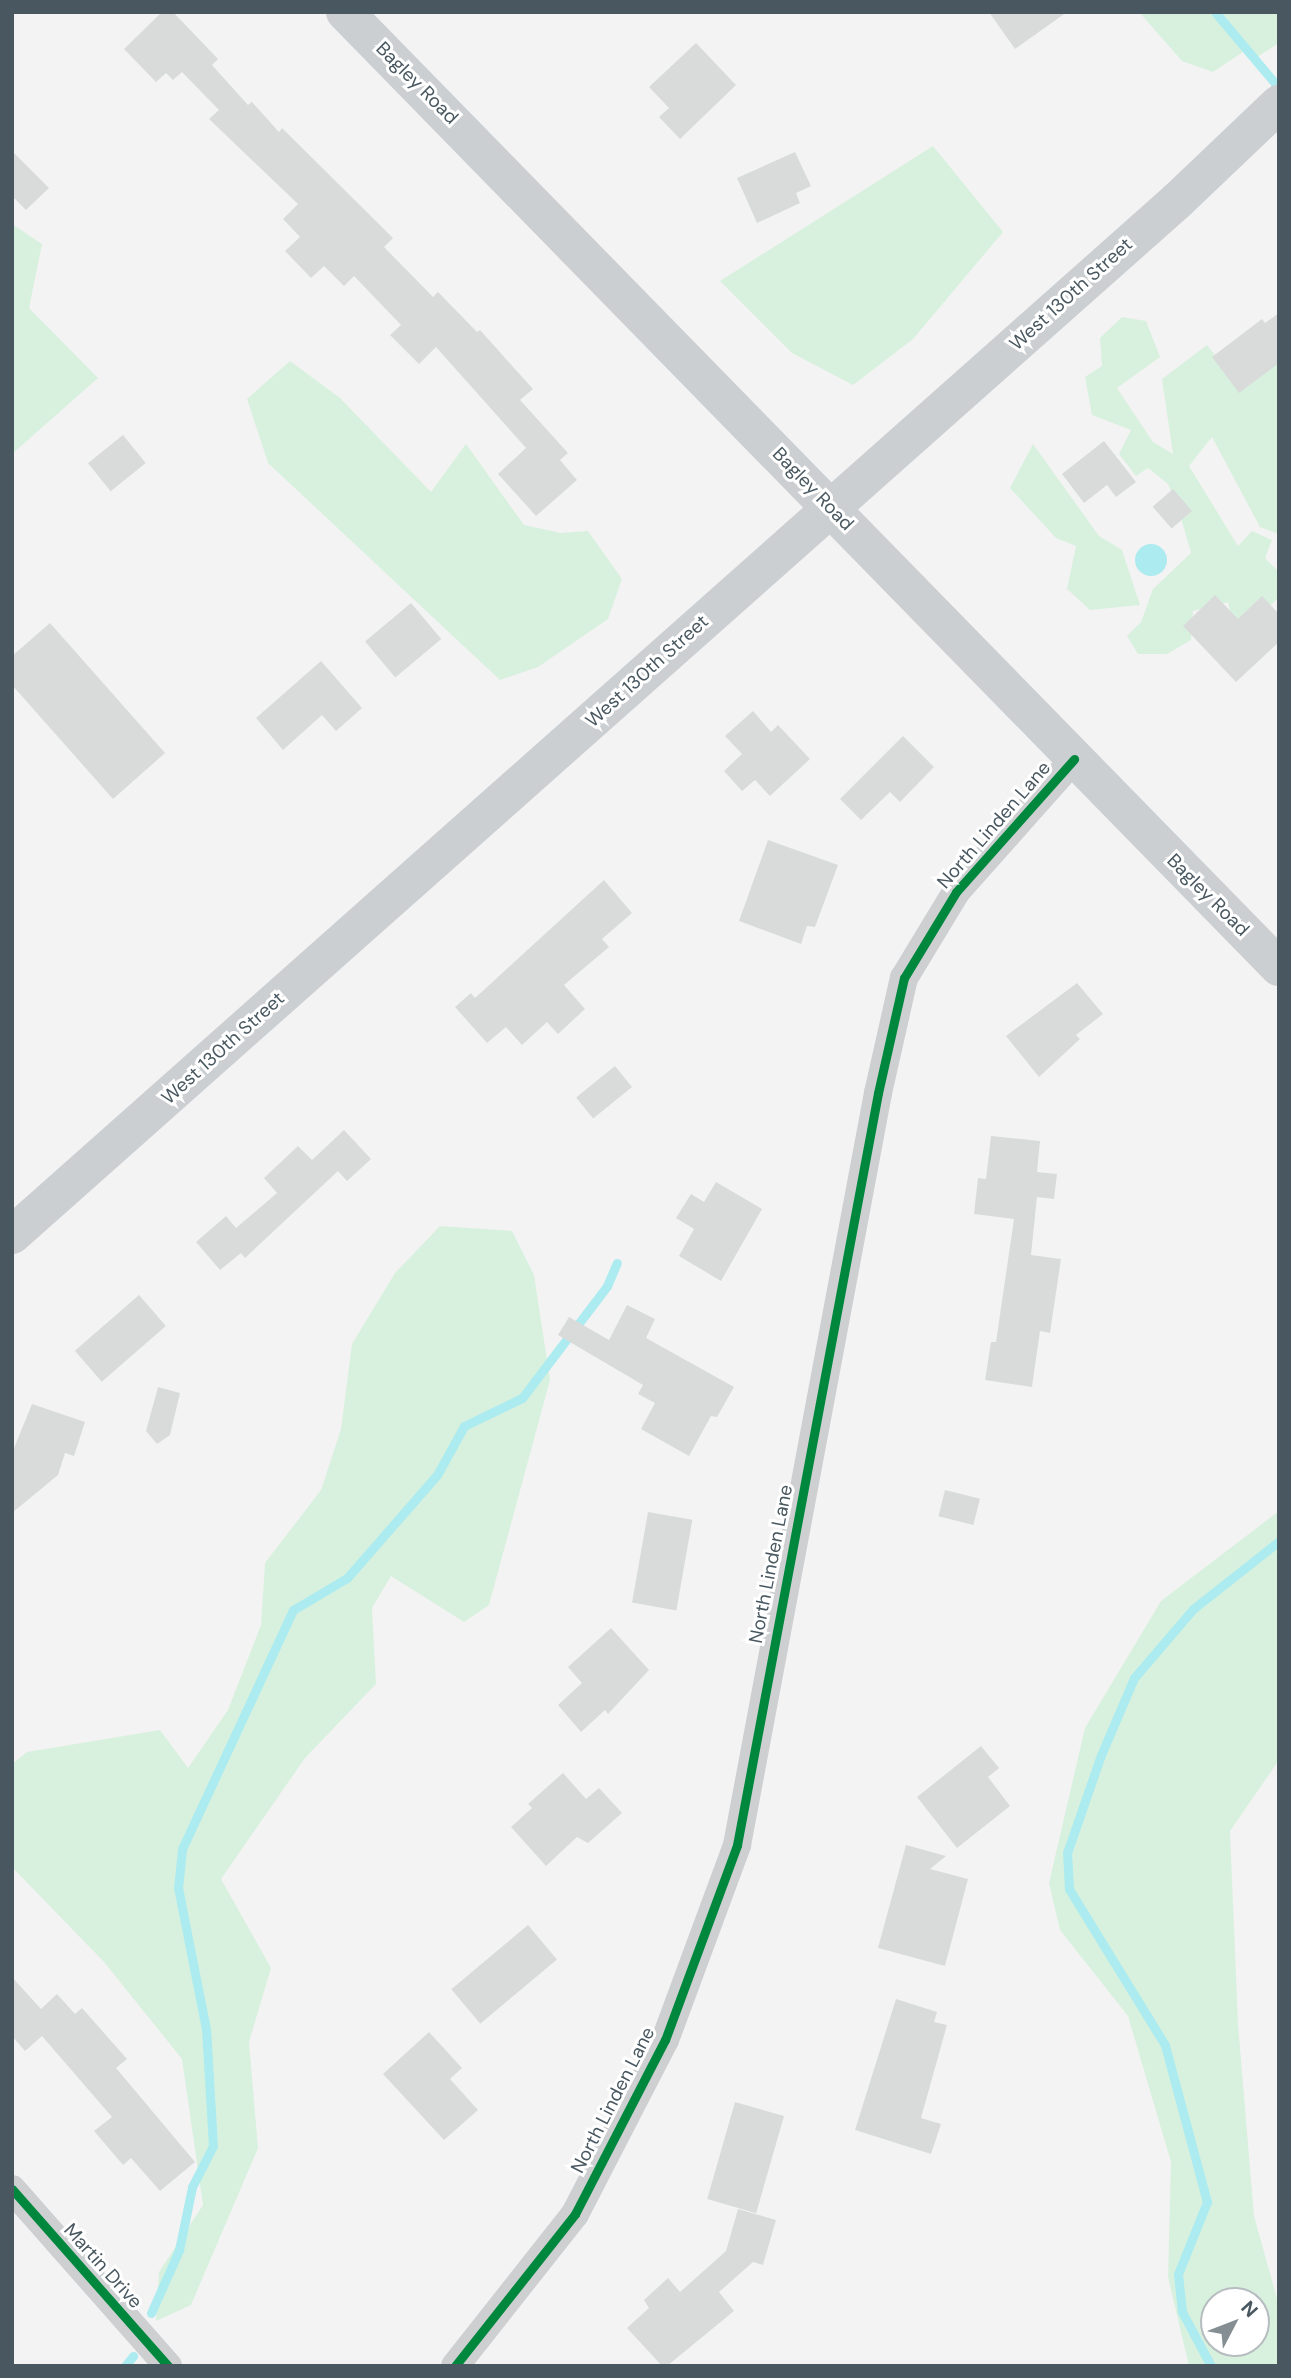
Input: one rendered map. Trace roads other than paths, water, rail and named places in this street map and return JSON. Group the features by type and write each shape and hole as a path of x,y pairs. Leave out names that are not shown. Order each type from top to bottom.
{"main road":[{"name":"Bagley Road","path":"345,12 1279,967"},
{"name":"West 130th Street","path":"12,1235 1177,201 1269,112"}],"street":[{"name":"North Linden Lane","path":"455,2366 575,2214 665,2040 737,1845 878,1093 904,978 956,892 1074,759"},
{"name":"Martin Drive","path":"12,2189 168,2366"}],"water":[{"path":"1151,544 1162,549 1167,560 1162,571 1151,576 1140,571 1135,560 1140,549"}],"waterway":[{"path":"1215,12 1279,88"},
{"path":"151,2313 179,2250 192,2187 213,2146 206,2029 178,1888 182,1849 293,1610 347,1578 437,1475 464,1426 522,1398 607,1286 617,1263"},
{"path":"1211,2366 1182,2312 1178,2274 1207,2202 1165,2045 1069,1889 1067,1853 1101,1755 1134,1678 1193,1609 1279,1541"},
{"path":"125,2366 133,2356"}]}
